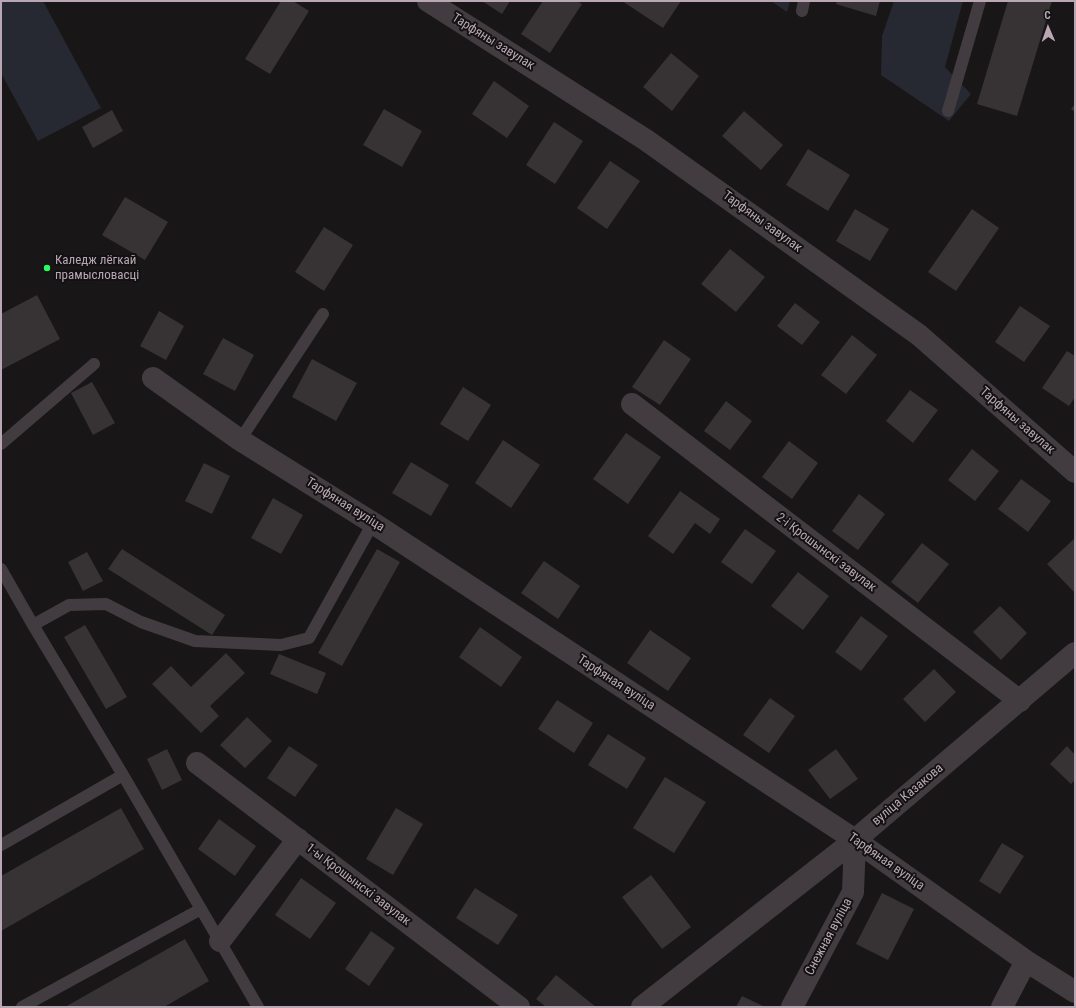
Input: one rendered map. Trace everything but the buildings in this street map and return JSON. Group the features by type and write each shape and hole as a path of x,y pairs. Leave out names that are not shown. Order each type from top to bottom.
{"street":[{"name":"Тарфяны завулак","path":"428,1 646,140 919,335 1075,472"},
{"name":"Тарфяная вуліца","path":"153,378 240,440 373,523 855,840 1026,961 1075,992"},
{"name":"2-і Крошынскі завулак","path":"632,404 1020,701"},
{"name":"вуліца Казакова","path":"642,1007 855,840 1075,653"},
{"name":"1-ы Крошынскі завулак","path":"197,763 519,1007"},
{"path":"220,941 298,840"},
{"name":"Снежная вуліца","path":"792,1007 853,892 855,840"},
{"path":"1002,1007 1026,961"}],"lane":[{"path":"948,112 980,1"},
{"path":"240,440 323,314"},
{"path":"1,444 94,364"},
{"path":"33,624 70,605 106,604 141,622 195,641 281,646 309,638 373,523"},
{"path":"1,569 124,775 258,1007"},
{"path":"1,845 124,775"},
{"path":"22,1007 201,909"}],"shaded area":[{"path":"1,1 43,1 101,108 38,141 1,73"},
{"path":"771,1 790,1 787,12"},
{"path":"894,1 963,1 945,67 971,94 949,121 881,75 882,36"}],"place":[{"name":"Каледж лёгкай прамысловасці","path":"47,268"}]}
